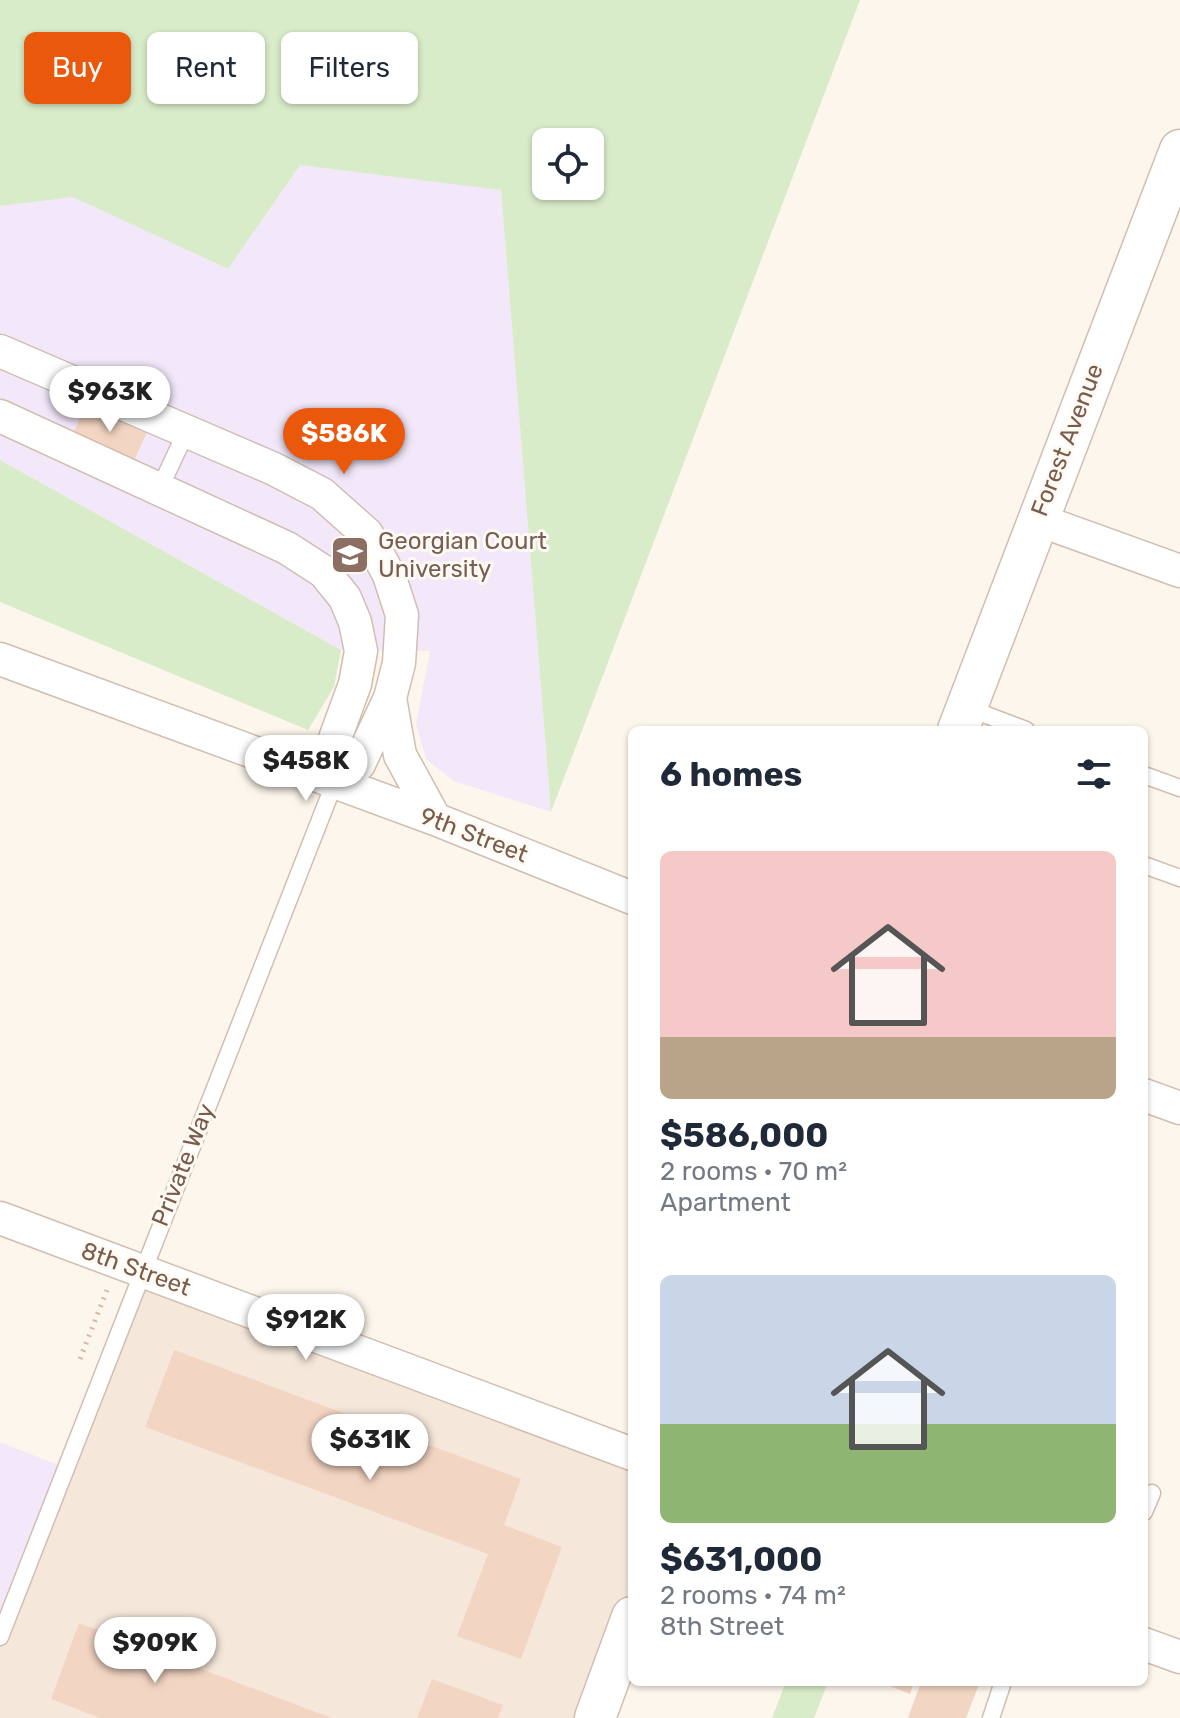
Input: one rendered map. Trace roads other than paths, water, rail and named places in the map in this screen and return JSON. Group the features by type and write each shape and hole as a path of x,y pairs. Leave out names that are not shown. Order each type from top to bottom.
{"street":[{"name":"Forest Avenue","path":"962,719 1036,519 1180,150"},
{"path":"1,355 187,430 322,494 367,534 389,575 402,615 399,663 390,698 359,764 334,784"},
{"path":"0,416 287,548 324,572 345,598 355,622 361,651 355,684 333,744 334,784"},
{"path":"1036,519 1180,571"},
{"name":"9th Street","path":"0,659 435,819 628,896"},
{"path":"390,698 400,755 435,819"},
{"path":"1148,1096 1180,1108"},
{"name":"8th Street","path":"0,1218 628,1453"},
{"path":"595,1718 628,1628"},
{"path":"1148,1645 1180,1657"}],"lane":[{"path":"159,490 187,430"},
{"path":"962,719 1003,726"},
{"path":"1148,776 1180,788"},
{"name":"Private Way","path":"0,1637 334,784"},
{"path":"1148,866 1180,878"},
{"path":"1148,1502 1152,1493"},
{"path":"991,1718 1002,1686"}],"place":[{"name":"Georgian Court University","path":"350,555"}]}
